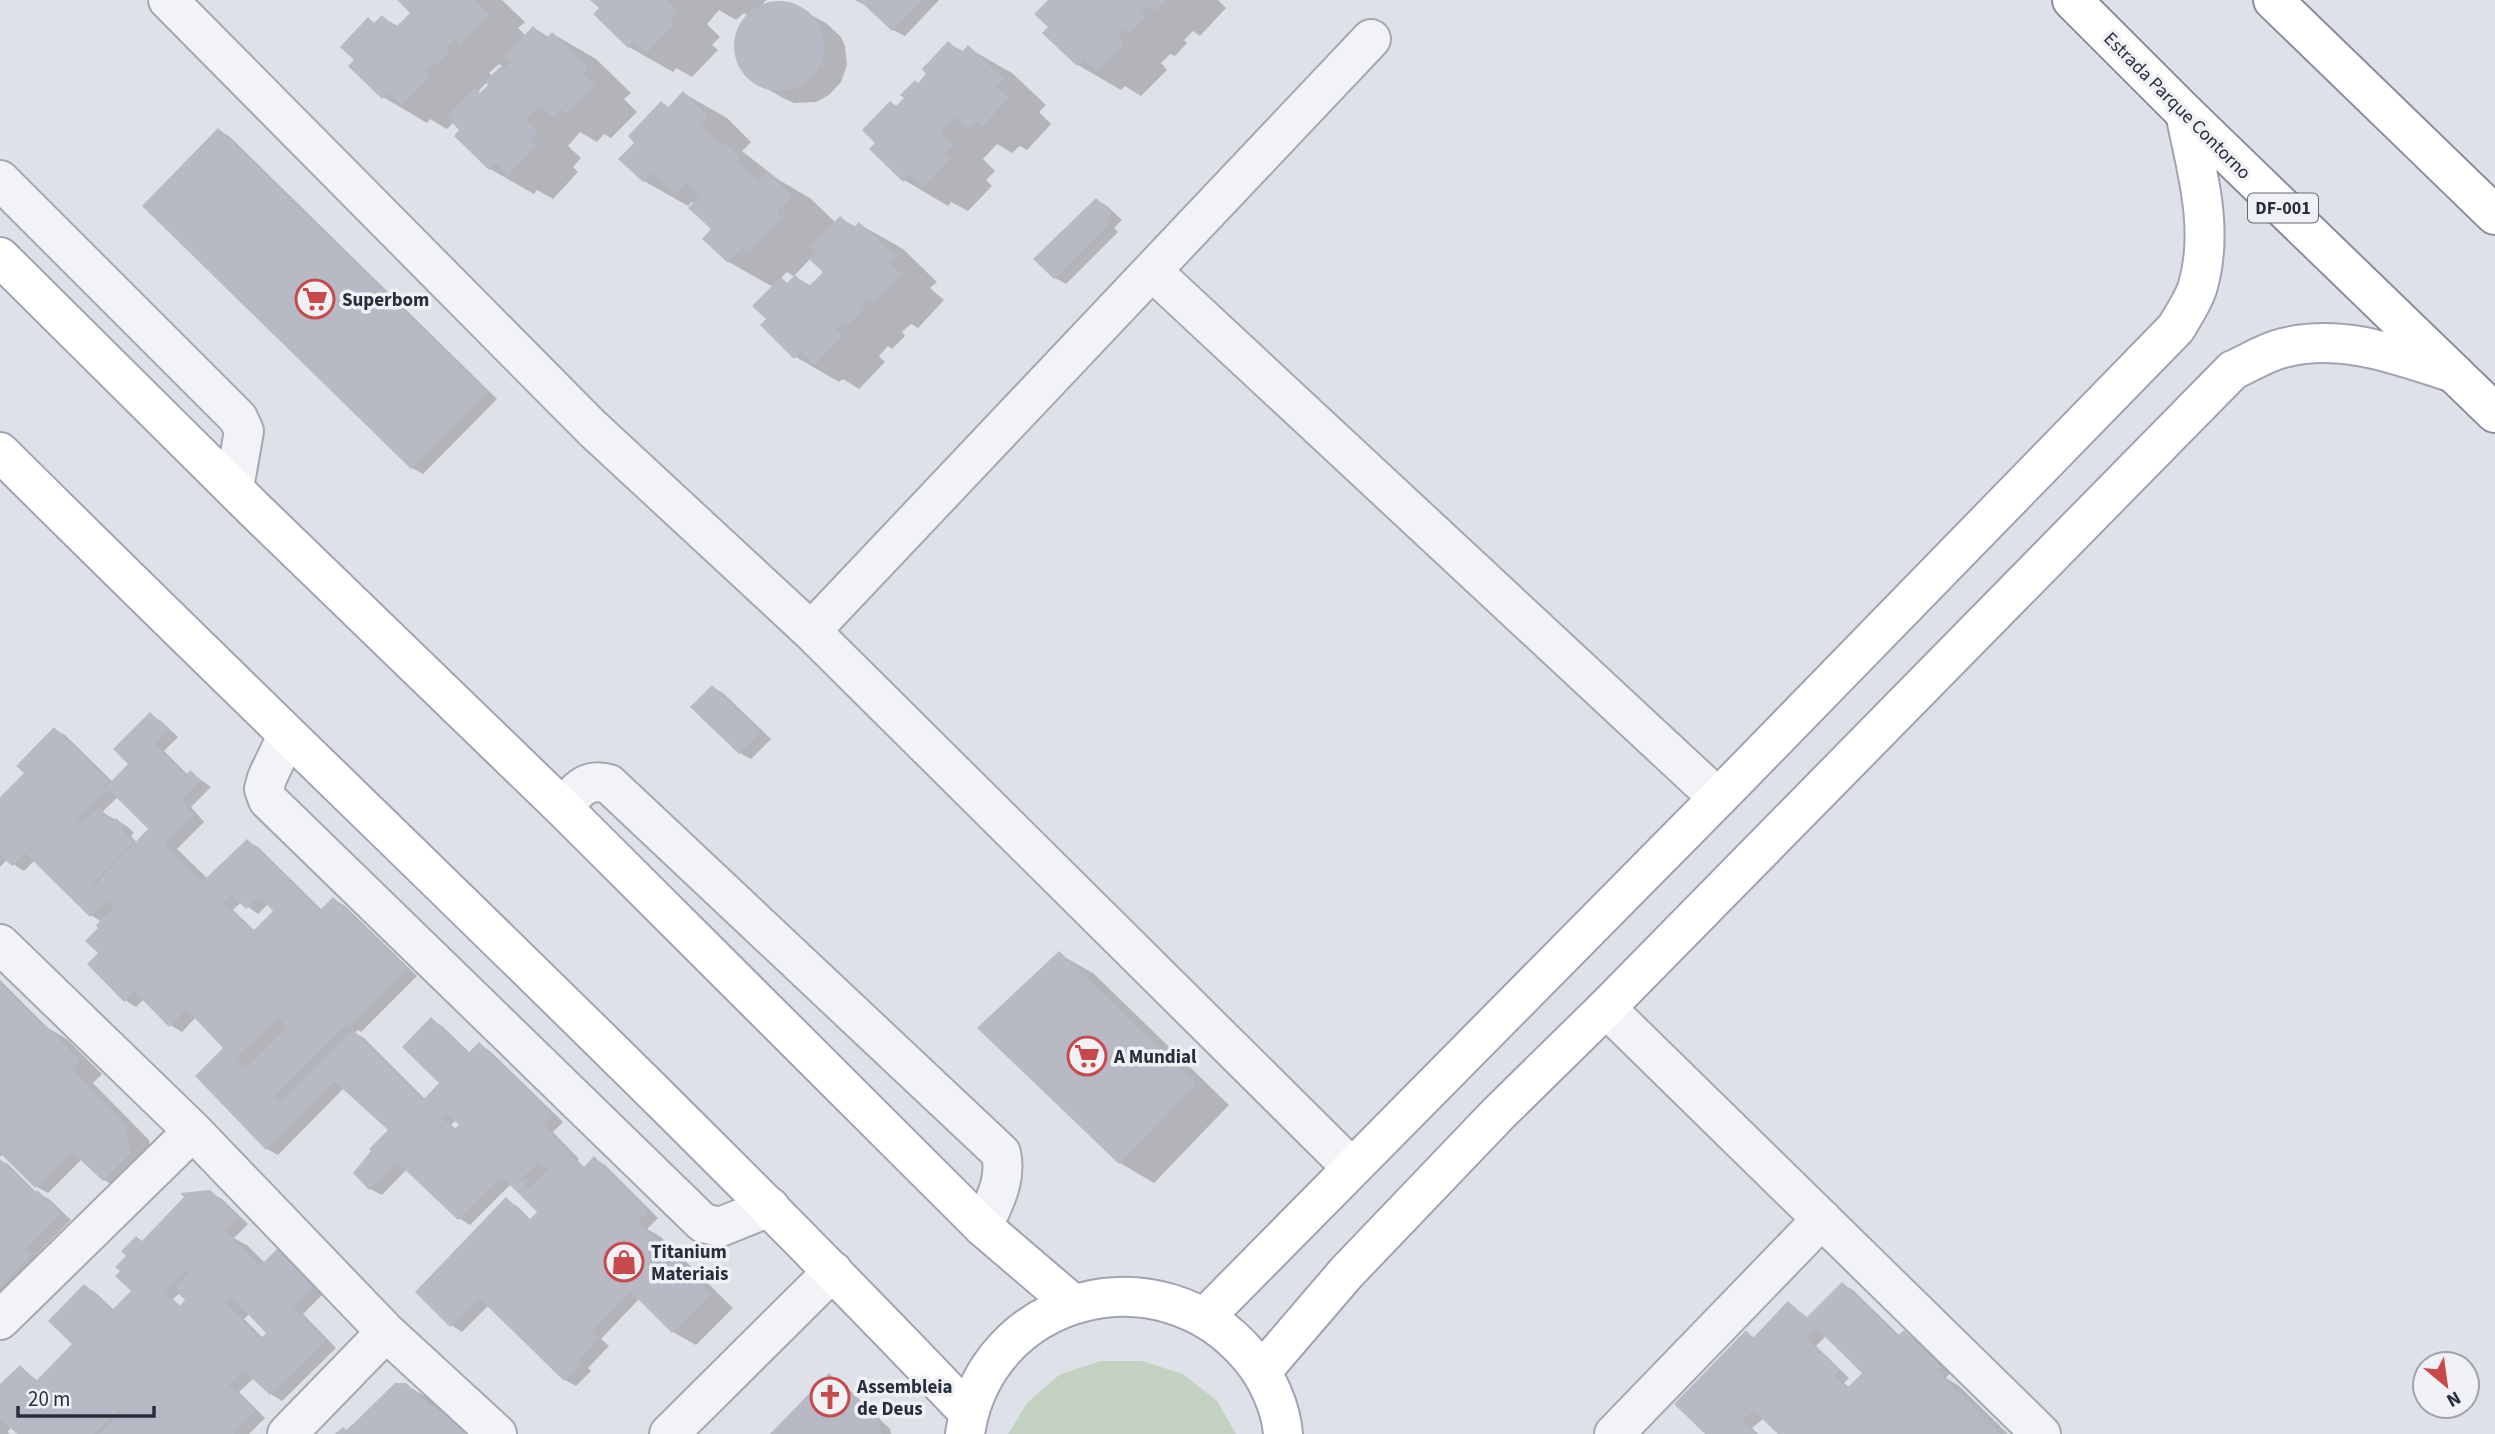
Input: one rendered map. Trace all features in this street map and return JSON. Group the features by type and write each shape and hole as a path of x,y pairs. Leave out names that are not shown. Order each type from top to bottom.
{"main road":[{"name":"Estrada Parque Contorno","path":"2072,0 2495,413"},
{"path":"2273,0 2495,215"},
{"path":"1205,1317 1718,798 2176,328 2196,291 2206,251 2204,207 2185,113"},
{"path":"0,257 255,510 562,807 983,1227 1073,1304"},
{"path":"1262,1371 1346,1273 1498,1114 1606,1008 2233,370 2282,348 2333,342 2373,347 2454,373"},
{"path":"0,452 770,1207 833,1271 966,1423 984,1376 1009,1344 1038,1320 1073,1304 1118,1295 1163,1300 1205,1317 1237,1340 1262,1371 1282,1420 1283,1434"}],"street":[{"path":"168,0 592,428 811,631 1351,1167"},
{"path":"811,631 1371,39"},
{"path":"0,180 238,418 244,430 234,488"},
{"path":"1152,271 1718,798"},
{"path":"287,736 264,789 268,800 278,810 703,1223 720,1227 770,1207"},
{"path":"562,807 586,784 598,781 609,784 1001,1153 1004,1167 1002,1182 983,1227"},
{"path":"0,944 192,1131 386,1332 497,1434"},
{"path":"1606,1008 2041,1434"},
{"path":"0,1320 192,1131"},
{"path":"1627,1429 1822,1219"},
{"path":"669,1434 833,1271"},
{"path":"287,1434 386,1332"}],"green space":[{"path":"1100,1361 1142,1361 1183,1374 1217,1401 1236,1434 1008,1434 1027,1403 1059,1375"}],"building":[{"path":"397,0 478,0 476,2 489,15 460,44 455,39 447,47 450,50 436,66 432,62 424,70 430,77 402,105 389,92 382,99 348,66 354,60 340,47 368,17 374,23 382,15 395,28 410,13"},
{"path":"590,0 667,0 678,11 670,19 675,24 647,53 634,41 628,48 593,14 599,8"},
{"path":"859,0 922,0 892,31"},
{"path":"1048,0 1166,0 1155,12 1150,6 1141,14 1145,17 1130,33 1126,29 1118,37 1124,44 1097,72 1084,59 1077,66 1042,33 1048,27 1034,14"},
{"path":"779,1 796,4 811,14 821,29 824,46 821,63 811,78 796,88 779,91 762,88 747,78 737,63 734,46 737,29 747,14 762,4"},
{"path":"533,26 546,39 552,32 588,67 582,73 595,86 566,114 561,109 553,118 539,105 526,120 538,132 531,141 536,146 508,175 495,163 489,170 454,136 459,130 447,117 475,88 480,93 488,85 485,81 511,61 505,56"},
{"path":"948,41 961,53 968,45 1004,79 996,86 1009,98 982,127 976,121 968,129 955,117 940,133 953,145 944,154 949,160 923,187 910,174 903,182 869,149 875,143 862,130 890,101 896,106 904,98 900,95 915,80 918,83 926,74 922,69"},
{"path":"683,91 708,116 699,125 721,145 724,142 740,157 737,161 758,181 767,171 792,196 777,212 782,218 749,252 743,247 728,263 702,239 711,229 688,208 701,195 686,182 675,194 653,173 643,182 618,159 634,143 628,136 661,101 668,107"},
{"name":"Superbom","path":"218,128 487,392 411,469 142,206"},
{"path":"1096,198 1112,213 1104,221 1108,225 1054,279 1033,259"},
{"path":"840,216 853,228 859,222 895,256 888,262 902,274 873,304 867,298 859,306 863,310 848,325 844,322 836,330 842,336 815,365 801,351 794,359 760,325 766,319 752,306 781,277 787,283 795,275 808,287 823,272 809,259 817,250 811,246"},
{"path":"712,685 760,732 739,754 690,707"},
{"path":"150,712 168,730 154,744 186,776 190,770 201,780 181,800 194,815 164,844 202,882 247,839 320,910 333,897 407,969 274,1097 280,1103 353,1030 423,1100 439,1083 402,1047 431,1017 468,1053 479,1042 553,1115 543,1125 568,1154 583,1168 594,1156 648,1211 638,1222 711,1294 672,1333 630,1291 591,1332 599,1338 578,1361 581,1364 564,1381 479,1298 450,1327 415,1292 506,1197 529,1220 537,1212 501,1177 458,1220 397,1162 369,1190 353,1173 371,1151 369,1149 388,1130 334,1081 266,1150 195,1076 223,1048 189,1012 186,1010 169,1027 134,991 124,1002 87,964 98,953 85,941 98,928 96,925 114,908 106,901 90,917 25,853 12,866 0,855 0,797 24,773 16,766 54,727 108,781 102,787 104,789 128,764 113,749","holes":["108,789 148,829 95,885 93,883 134,842 121,829 124,825 116,818 113,822 99,807 82,823 76,820","232,895 246,909 259,896 273,911 253,931 223,903","278,1018 287,1027 245,1069 235,1059","446,1112 459,1125 454,1129 441,1117","538,1163 548,1169 528,1188 524,1184 527,1181 520,1180"]},
{"name":"A Mundial","path":"1059,951 1196,1084 1119,1164 977,1028"},
{"path":"0,982 80,1060 71,1069 126,1125 130,1154 103,1181 72,1152 35,1188 0,1153"},
{"path":"0,1159 35,1193 37,1190 61,1213 23,1251 30,1256 0,1287"},
{"path":"210,1190 238,1217 224,1230 260,1266 279,1247 316,1284 293,1307 326,1341 270,1395 244,1371 229,1385 255,1411 233,1432 235,1434 99,1434 122,1411 119,1409 94,1434 17,1434 2,1420 0,1422 0,1384 20,1365 36,1381 72,1344 48,1321 84,1284 112,1310 131,1291 115,1276 120,1271 115,1267 126,1256 121,1251 136,1236 142,1241 184,1197 180,1193","holes":["185,1270 189,1274 174,1289 185,1300 179,1307 163,1292","231,1296 266,1333 260,1339 225,1302"]},
{"path":"1842,1282 1897,1336 1904,1330 1940,1366 1936,1370 2000,1434 1778,1434 1754,1411 1742,1421 1755,1434 1705,1434 1674,1404 1746,1330 1753,1338 1788,1301 1806,1318","holes":["1816,1328 1862,1373 1847,1388 1834,1376 1839,1370 1806,1338"]},
{"name":"Assembleia de Deus","path":"829,1373 879,1421 881,1434 770,1434"},
{"path":"395,1383 406,1383 432,1408 437,1403 468,1434 335,1434 343,1427 346,1430 352,1425"}],"place":[{"name":"Superbom","path":"315,299"},
{"name":"A Mundial","path":"1087,1056"},
{"name":"Titanium Materiais","path":"624,1262"},
{"name":"Assembleia de Deus","path":"830,1397"}]}
